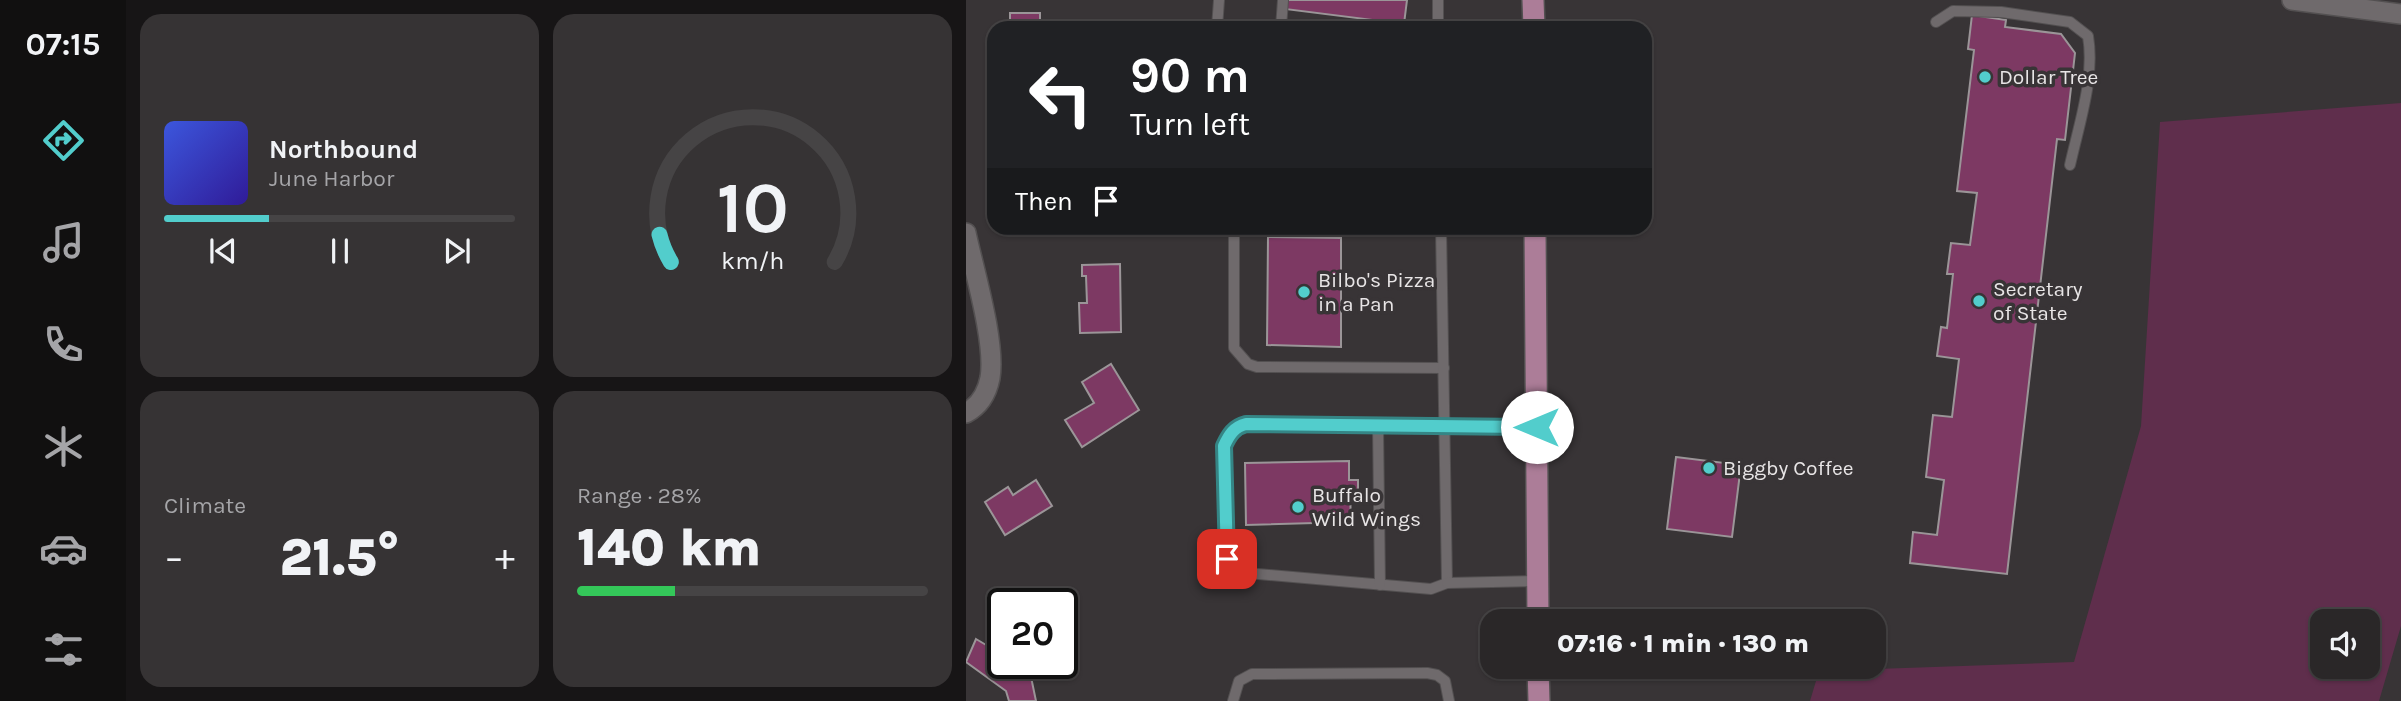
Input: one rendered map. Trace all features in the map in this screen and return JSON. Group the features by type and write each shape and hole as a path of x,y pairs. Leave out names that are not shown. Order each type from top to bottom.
{"main road":[{"path":"1533,0 1534,21"},
{"path":"1535,235 1538,609"},
{"path":"1538,679 1538,701"}],"street":[{"path":"2292,0 2401,13"},
{"path":"966,233 989,338 990,362 990,378 985,393 971,410"}],"lane":[{"path":"1218,21 1219,0"},
{"path":"1282,21 1283,0"},
{"path":"1438,0 1438,21"},
{"path":"1936,22 1953,11 2001,12 2070,22 2088,36 2089,62 2085,101 2070,165"},
{"path":"1234,235 1234,348 1248,363 1257,367 1444,368"},
{"path":"1441,235 1447,583"},
{"path":"1537,427 1246,424 1234,429 1224,446 1227,559 1233,569 1247,573 1431,589 1447,583 1538,582"},
{"path":"1378,426 1380,585"},
{"path":"1233,701 1239,681 1252,674 1427,673 1437,675 1445,681 1449,701"}],"shaded area":[{"path":"2401,103 2401,626 2379,701 1810,701 1817,679 1886,679 1886,669 2074,662 2141,426 2160,122"}],"building":[{"path":"1286,0 1407,0 1404,21 1380,21 1285,9"},
{"path":"1010,13 1040,13 1040,21 1010,21"},
{"path":"1972,15 2006,20 2005,27 2061,34 2075,53 2065,140 2057,139 2007,574 1910,563 1913,532 1937,535 1944,480 1926,477 1933,415 1952,417 1959,359 1937,356 1941,327 1947,328 1953,274 1947,274 1951,243 1970,245 1977,193 1957,191 1974,50 1968,49"},
{"name":"Bilbo's Pizza in a Pan","path":"1268,237 1341,238 1341,347 1267,345"},
{"path":"1120,264 1121,332 1080,333 1079,303 1087,303 1086,276 1082,276 1082,265"},
{"path":"1111,364 1139,410 1082,447 1065,420 1094,403 1082,382"},
{"path":"1676,457 1741,465 1732,537 1667,529"},
{"name":"Buffalo Wild Wings","path":"1349,461 1349,480 1358,480 1358,492 1350,492 1351,522 1246,525 1245,463"},
{"path":"1036,480 1052,506 1005,535 985,502 1008,487 1013,495"},
{"path":"976,639 987,646 987,677 966,662"},
{"path":"989,679 1031,679 1036,701 1009,701 1006,691"}],"place":[{"name":"Dollar Tree","path":"1985,77"},
{"name":"Bilbo's Pizza in a Pan","path":"1304,292"},
{"name":"Secretary of State","path":"1979,301"},
{"name":"Biggby Coffee","path":"1709,468"},
{"name":"Buffalo Wild Wings","path":"1298,507"}],"route":[{"path":"1227,559 1224,446 1234,429 1239,426 1537,427"}]}
